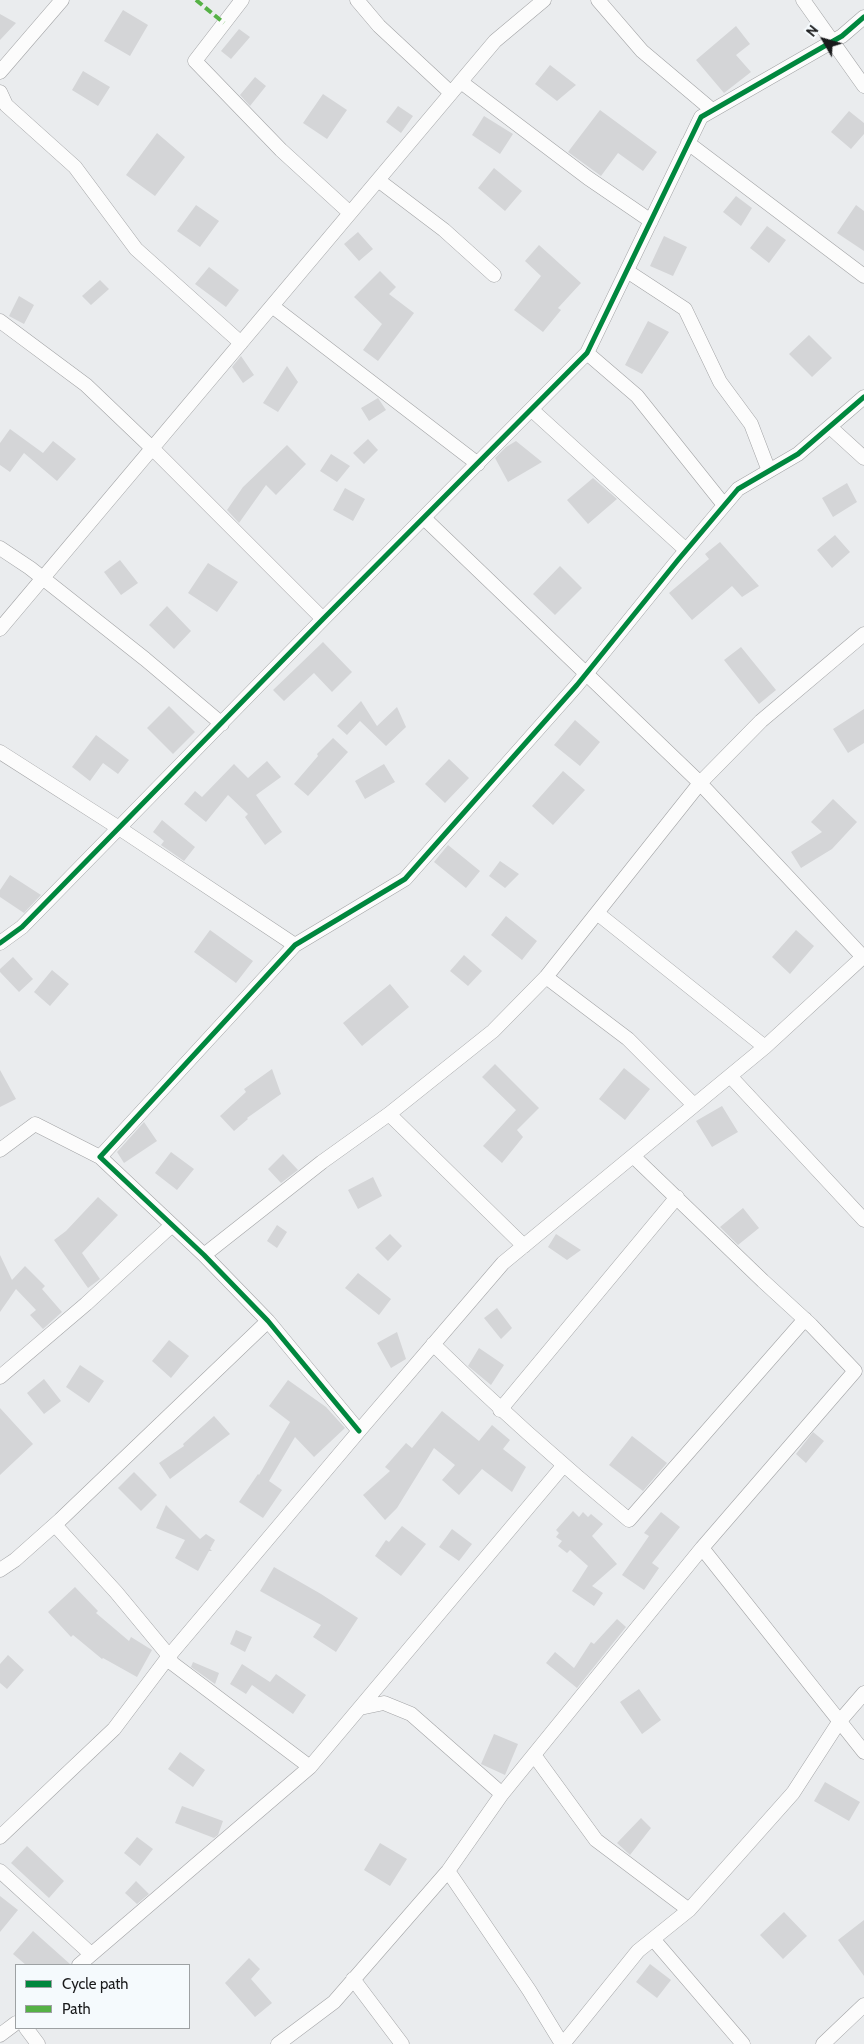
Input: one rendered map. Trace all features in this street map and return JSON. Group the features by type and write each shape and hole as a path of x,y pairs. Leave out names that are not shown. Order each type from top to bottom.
{"street":[{"path":"0,72 62,0"},
{"path":"242,0 195,61 282,150 350,214"},
{"path":"357,0 379,26 451,93"},
{"path":"0,629 495,41 544,0"},
{"path":"598,0 642,51 712,110"},
{"path":"803,0 864,86"},
{"path":"0,943 22,927 323,619 587,353 701,117 842,36 864,17"},
{"path":"461,82 588,178 651,221"},
{"path":"0,92 3,110 75,167 136,249 241,343"},
{"path":"688,143 864,276"},
{"path":"378,180 444,230 494,275"},
{"path":"627,271 685,309 720,382 751,424 769,471"},
{"path":"272,306 478,464"},
{"path":"0,321 86,385 152,448 323,619"},
{"path":"587,353 637,396 724,505"},
{"path":"100,1157 295,944 405,879 586,673 738,489 798,454 864,397"},
{"path":"532,410 686,550"},
{"path":"830,426 864,458"},
{"path":"0,1837 114,1729 169,1656 503,1263 766,1047 863,957 700,783 425,518"},
{"path":"0,548 30,568 145,659 222,724"},
{"path":"204,1255 322,1162 390,1114 493,1032 546,978 700,783 761,721 864,634"},
{"path":"0,752 295,944"},
{"path":"597,913 766,1047"},
{"path":"546,978 628,1039 694,1105"},
{"path":"730,1076 864,1220"},
{"path":"390,1114 524,1246"},
{"path":"0,1150 35,1124 100,1157 171,1226 204,1255 268,1321 359,1431"},
{"path":"278,2044 334,2002 448,1870 502,1794 702,1548 855,1371 805,1319 762,1281 633,1156"},
{"path":"500,1410 677,1197"},
{"path":"0,1377 86,1304 171,1226"},
{"path":"433,1344 500,1410 563,1466 630,1520 805,1319"},
{"path":"0,1570 15,1560 55,1525 268,1321"},
{"path":"80,1964 310,1766 563,1466"},
{"path":"55,1525 116,1592 169,1656 172,1663 310,1766"},
{"path":"702,1548 864,1752"},
{"path":"448,1870 563,2044 638,1951 689,1910 793,1792 839,1722 864,1693"},
{"path":"360,1708 384,1703 411,1714 502,1794"},
{"path":"534,1755 596,1840 689,1910"},
{"path":"0,1871 91,1954"},
{"path":"653,1939 743,2044"},
{"path":"353,1980 402,2044"},
{"path":"823,2044 864,2005"},
{"path":"0,2035 15,2024"},
{"path":"27,2029 38,2044"}],"building":[{"path":"123,10 148,25 130,56 104,41"},
{"path":"0,14 16,23 0,40"},
{"path":"736,26 750,44 736,55 751,72 724,93 696,60"},
{"path":"239,29 250,37 231,59 221,51"},
{"path":"550,65 576,85 557,101 535,84"},
{"path":"83,71 110,87 98,106 72,90"},
{"path":"255,77 266,86 250,106 240,95"},
{"path":"323,94 347,110 327,139 303,123"},
{"path":"398,106 413,116 401,133 386,122"},
{"path":"600,110 657,152 643,171 618,153 601,176 568,152"},
{"path":"849,111 864,123 864,134 851,149 831,132"},
{"path":"484,116 513,134 500,154 472,135"},
{"path":"157,133 185,157 155,196 126,175"},
{"path":"494,168 522,191 505,211 478,188"},
{"path":"736,196 752,208 741,226 723,212"},
{"path":"196,205 219,221 200,247 177,231"},
{"path":"856,205 864,211 864,251 837,233"},
{"path":"767,226 786,240 769,263 750,248"},
{"path":"358,232 373,249 359,261 344,244"},
{"path":"664,236 687,247 673,276 650,266"},
{"path":"539,245 581,283 558,308 561,310 543,332 514,310 541,276 525,261"},
{"path":"209,267 239,290 226,307 195,284"},
{"path":"380,271 396,287 389,294 414,313 378,361 363,350 382,324 354,297"},
{"path":"100,280 109,289 91,305 82,296"},
{"path":"19,296 34,305 24,324 9,316"},
{"path":"648,321 669,332 642,374 625,365"},
{"path":"809,335 832,358 812,377 789,354"},
{"path":"241,356 254,375 243,383 232,367"},
{"path":"287,366 298,382 278,412 263,403"},
{"path":"378,398 386,410 369,421 361,408"},
{"path":"10,429 43,453 53,441 76,459 57,481 24,453 10,472 0,465 0,443"},
{"path":"368,439 378,450 364,464 353,453"},
{"path":"516,441 542,462 508,482 495,458 506,447"},
{"path":"287,445 306,464 276,495 266,485 239,523 227,510 243,487"},
{"path":"331,454 350,466 337,482 320,471"},
{"path":"593,478 617,499 588,524 567,500"},
{"path":"847,483 857,502 833,517 822,498"},
{"path":"345,488 365,499 353,521 333,510"},
{"path":"835,535 850,552 832,568 817,550"},
{"path":"720,542 759,586 742,597 732,586 692,620 669,593 709,559 705,554"},
{"path":"120,560 138,583 121,595 104,572"},
{"path":"208,563 238,582 217,612 188,593"},
{"path":"560,566 582,588 555,615 533,594"},
{"path":"167,606 191,631 174,649 149,625"},
{"path":"323,642 352,672 332,692 314,673 284,701 273,690"},
{"path":"741,647 776,690 759,704 724,660"},
{"path":"361,701 377,726 397,707 406,727 386,746 360,721 347,735 337,726"},
{"path":"169,706 195,732 173,754 147,728"},
{"path":"864,709 864,743 848,753 833,729"},
{"path":"575,720 600,742 580,766 554,745"},
{"path":"96,735 129,760 118,774 103,763 90,781 72,767"},
{"path":"333,738 348,752 308,796 294,784 318,756 317,754"},
{"path":"449,759 469,778 445,803 425,784"},
{"path":"267,761 281,777 256,795 282,832 265,845 245,817 248,814 228,795 206,822 184,804 195,791 202,797 234,764 248,778"},
{"path":"384,764 395,782 365,799 355,781"},
{"path":"563,771 585,790 553,825 532,806"},
{"path":"833,799 857,822 832,849 801,868 791,852 822,832 811,822"},
{"path":"162,820 195,847 184,861 161,845 164,841 153,832"},
{"path":"448,845 480,871 466,888 434,862"},
{"path":"500,861 519,874 505,888 489,876"},
{"path":"10,875 41,895 24,913 0,897 0,890"},
{"path":"506,916 537,941 522,960 491,935"},
{"path":"210,930 253,961 236,983 194,952"},
{"path":"796,930 814,946 790,974 772,957"},
{"path":"464,955 482,971 468,986 450,971"},
{"path":"13,957 33,979 19,992 0,972 0,969"},
{"path":"52,970 69,984 50,1006 34,992"},
{"path":"390,984 409,1007 362,1046 343,1023"},
{"path":"495,1064 539,1108 517,1130 523,1137 502,1163 483,1146 516,1110 482,1077"},
{"path":"624,1068 650,1089 625,1120 599,1099"},
{"path":"272,1069 281,1094 247,1118 234,1131 220,1116 246,1092 244,1089"},
{"path":"0,1070 16,1099 0,1107"},
{"path":"722,1106 738,1132 712,1147 696,1121"},
{"path":"144,1122 157,1141 124,1163 117,1152"},
{"path":"171,1152 194,1169 177,1190 155,1173"},
{"path":"283,1154 298,1170 281,1183 268,1169"},
{"path":"373,1177 382,1196 358,1209 348,1190"},
{"path":"98,1197 118,1215 82,1253 100,1279 88,1288 54,1240 66,1231"},
{"path":"743,1208 759,1228 738,1245 720,1227"},
{"path":"277,1225 287,1232 277,1248 267,1241"},
{"path":"390,1234 402,1246 388,1261 375,1248"},
{"path":"556,1234 581,1250 567,1260 548,1247"},
{"path":"0,1255 12,1280 25,1266 45,1286 42,1289 62,1312 43,1329 30,1315 36,1310 16,1289 0,1312"},
{"path":"358,1273 391,1299 379,1315 345,1288"},
{"path":"497,1308 512,1328 501,1339 484,1318"},
{"path":"397,1332 406,1359 391,1368 377,1343"},
{"path":"169,1340 189,1356 171,1378 152,1361"},
{"path":"479,1348 504,1365 491,1385 468,1366"},
{"path":"80,1365 104,1381 89,1403 66,1387"},
{"path":"44,1379 61,1401 44,1414 27,1393"},
{"path":"288,1380 326,1407 345,1428 314,1457 295,1437 269,1481 282,1490 263,1518 239,1502 259,1475 290,1422 269,1406"},
{"path":"0,1408 33,1444 0,1475"},
{"path":"442,1411 479,1441 492,1425 510,1440 503,1449 526,1467 512,1492 482,1469 459,1495 442,1480 455,1465 434,1448 397,1508 385,1520 363,1495 390,1471 385,1467 406,1443 412,1448"},
{"path":"214,1416 230,1434 170,1479 159,1463 184,1446 183,1444"},
{"path":"813,1432 824,1441 806,1463 796,1454"},
{"path":"632,1436 667,1463 643,1491 609,1465"},
{"path":"134,1472 157,1495 141,1511 118,1488"},
{"path":"166,1505 200,1539 206,1534 215,1540 210,1549 212,1551 209,1551 198,1571 175,1558 185,1540 156,1528"},
{"path":"573,1511 579,1517 583,1512 588,1517 591,1514 603,1524 592,1536 617,1564 592,1586 603,1593 594,1606 572,1591 588,1566 570,1550 567,1553 558,1546 562,1541 556,1537 559,1533 556,1530"},
{"path":"661,1512 680,1527 652,1563 659,1568 644,1590 622,1575 649,1536 644,1533"},
{"path":"402,1526 426,1544 401,1576 375,1556 386,1540 389,1542"},
{"path":"452,1529 472,1544 459,1561 439,1547"},
{"path":"274,1567 358,1618 336,1652 313,1637 321,1625 260,1591"},
{"path":"75,1587 98,1611 96,1613 129,1641 131,1637 152,1650 137,1677 102,1659 73,1635 71,1637 48,1612"},
{"path":"617,1619 626,1627 577,1688 546,1663 555,1652 574,1668 591,1642 594,1644"},
{"path":"236,1630 252,1637 245,1652 230,1644"},
{"path":"8,1655 24,1670 7,1689 0,1683 0,1664"},
{"path":"193,1662 219,1673 215,1684 191,1667"},
{"path":"242,1664 270,1682 276,1674 306,1695 293,1714 252,1685 246,1694 230,1684"},
{"path":"639,1689 661,1720 642,1734 620,1702"},
{"path":"494,1734 518,1744 505,1775 481,1764"},
{"path":"180,1752 205,1770 193,1787 168,1769"},
{"path":"825,1782 860,1802 849,1821 814,1801"},
{"path":"182,1806 223,1821 218,1835 214,1838 175,1823"},
{"path":"641,1818 651,1828 630,1855 617,1843"},
{"path":"137,1837 153,1849 140,1866 124,1853"},
{"path":"380,1843 407,1859 390,1886 364,1870"},
{"path":"27,1846 64,1881 49,1898 11,1863"},
{"path":"136,1881 149,1894 137,1904 125,1893"},
{"path":"0,1896 18,1910 0,1932"},
{"path":"784,1912 807,1936 783,1959 760,1935"},
{"path":"864,1920 864,1976 838,1940"},
{"path":"33,1931 70,1964 25,1964 13,1954"},
{"path":"249,1958 260,1969 251,1979 272,2003 255,2017 225,1983"},
{"path":"650,1964 671,1980 657,1998 636,1982"}],"marked path":[{"path":"196,0 224,23"}],"cycle path":[{"path":"0,943 22,927 323,619 587,353 701,117 842,36 864,17"},
{"path":"359,1431 268,1321 204,1255 100,1157 295,945 405,879 577,685 738,489 798,454 864,397"}]}
